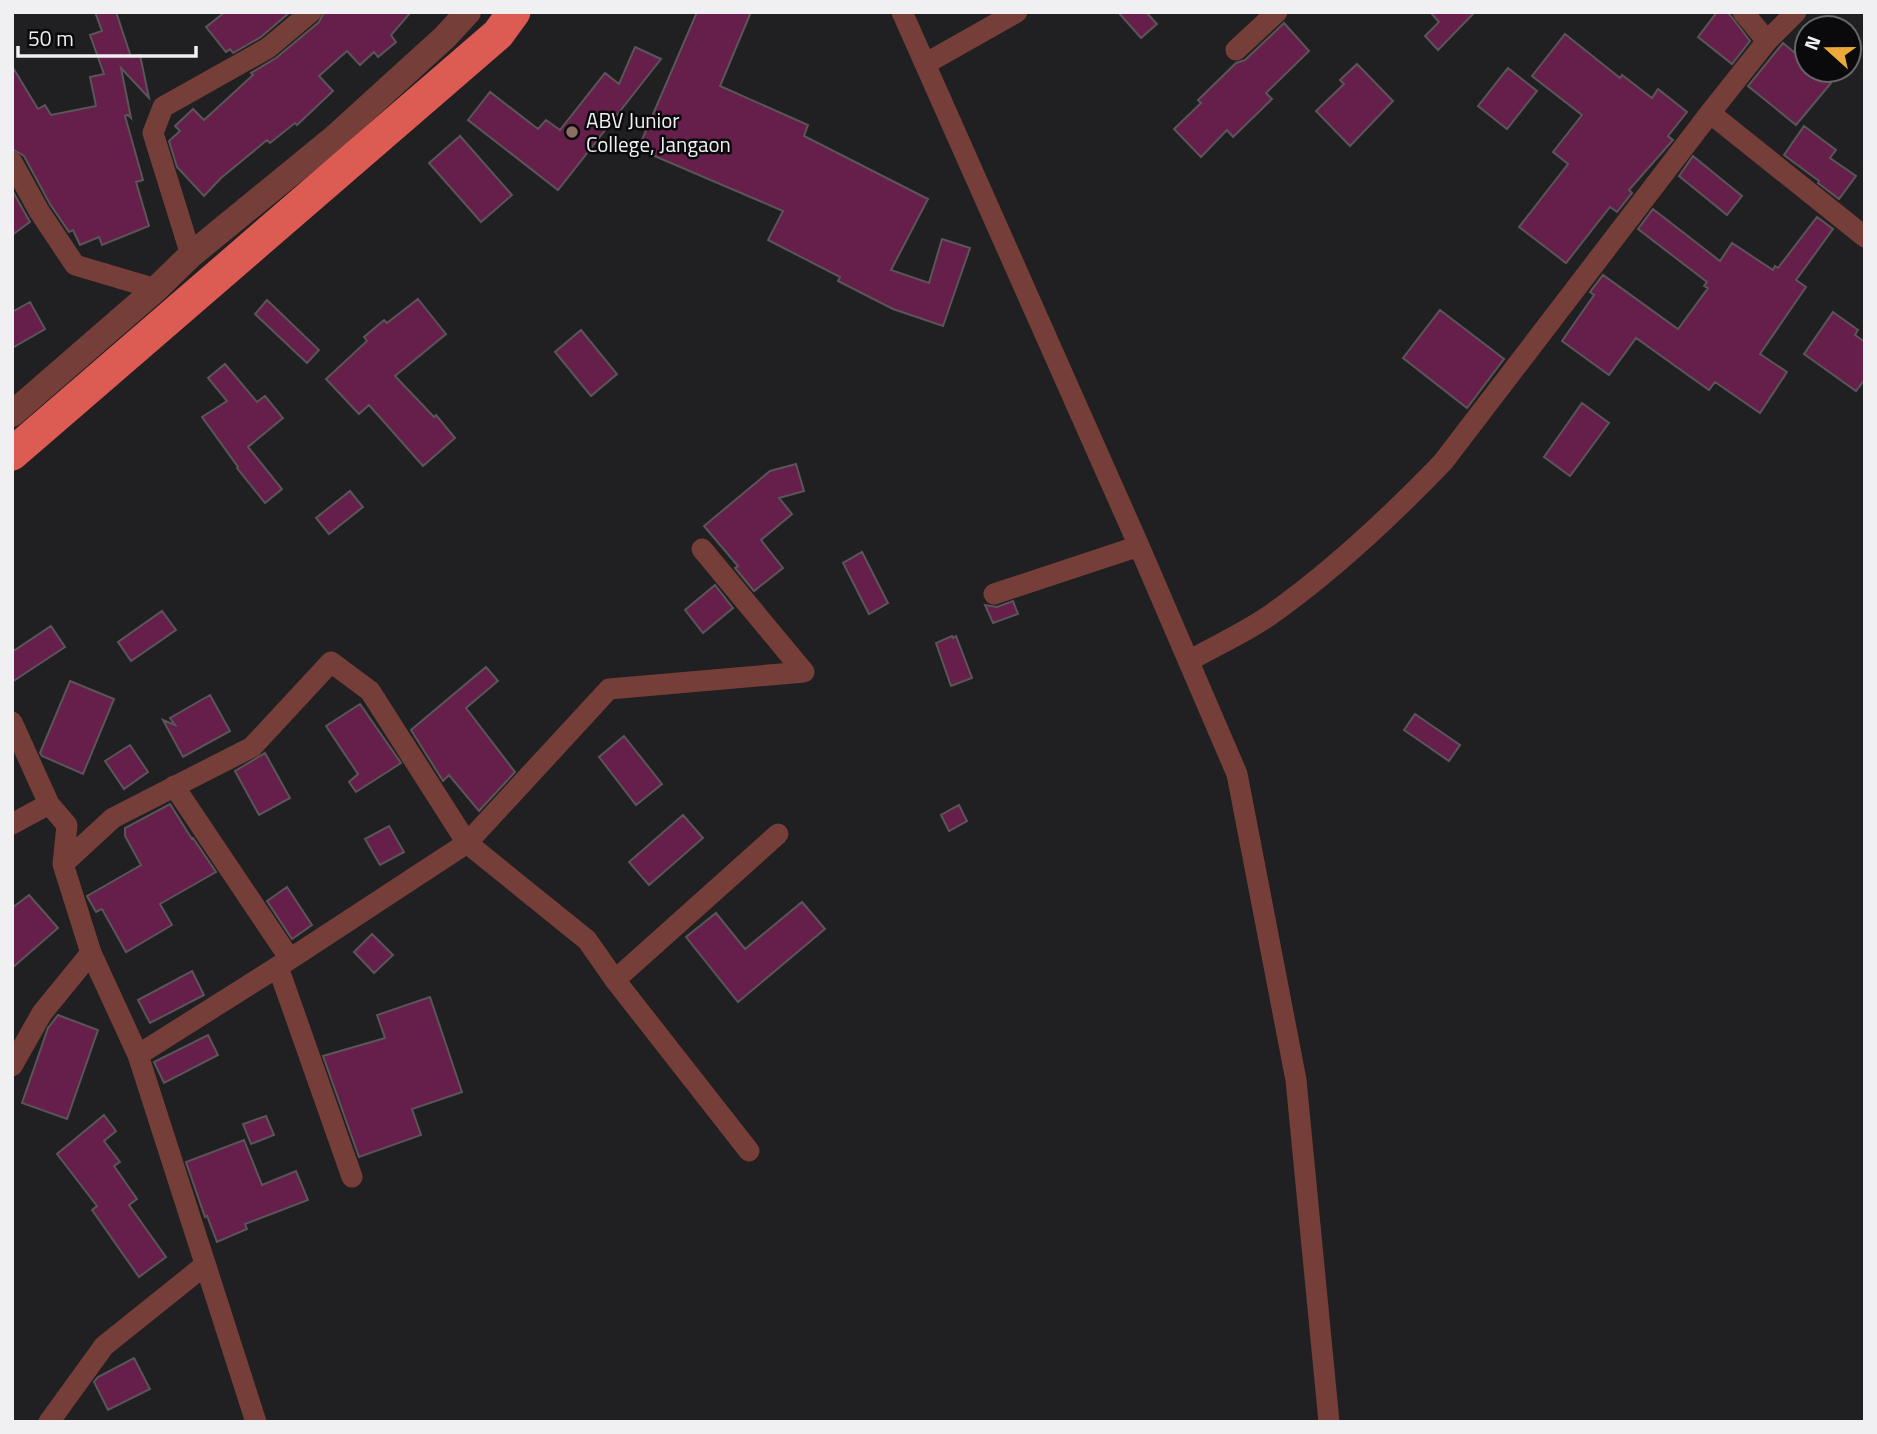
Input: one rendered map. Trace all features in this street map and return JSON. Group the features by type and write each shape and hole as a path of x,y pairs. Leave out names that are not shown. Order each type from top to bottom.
{"highway":[{"path":"12,454 498,34 514,12"}],"street":[{"path":"191,255 153,132 163,107 268,48 311,12"},
{"path":"12,414 156,289 191,255 334,138 445,37 468,12"},
{"path":"902,12 1139,545 1237,774 1294,1067 1329,1422"},
{"path":"925,64 1017,12"},
{"path":"1236,50 1277,12"},
{"path":"1742,12 1767,41"},
{"path":"1189,661 1272,615 1395,513 1433,472 1767,41 1796,12"},
{"path":"1710,113 1865,237"},
{"path":"12,162 38,212 75,265 156,289"},
{"path":"994,594 1139,545"},
{"path":"138,1055 467,843 609,689 804,672 702,549"},
{"path":"63,864 113,818 252,747 331,662 370,691 467,843 587,940 748,1151"},
{"path":"12,722 49,804 67,825 63,864 91,953 138,1055 256,1422"},
{"path":"174,786 284,963 352,1177"},
{"path":"12,824 49,804"},
{"path":"615,980 778,834"},
{"path":"12,1066 43,1013 91,953"},
{"path":"49,1422 104,1346 205,1265"}],"building":[{"path":"95,12 116,12 131,57 140,55 149,98 121,68 131,118 125,116 143,180 136,182 149,226 102,245 99,237 80,245 73,230 69,232 50,204 24,156 12,149 12,66 38,109 45,105 51,115 96,106 90,77 104,74 90,35 102,31"},
{"path":"225,12 290,12 261,37 233,53 230,49 226,52 206,27"},
{"path":"324,12 411,12 391,35 396,42 378,57 374,52 360,65 347,51 319,76 333,91 297,125 295,123 270,143 267,140 221,178 204,196 177,167 169,141 180,131 175,126 193,109 204,120 253,75 251,73 276,58 319,22"},
{"path":"697,12 751,12 720,86 808,125 804,136 928,199 891,270 929,283 942,239 970,248 943,326 893,309 838,281 840,277 768,240 783,211 638,149"},
{"path":"1118,12 1146,12 1157,24 1141,38"},
{"path":"1430,12 1475,12 1438,50 1425,36 1439,22"},
{"path":"1717,12 1727,12 1750,41 1732,64 1698,37"},
{"path":"1284,23 1309,51 1266,93 1272,99 1233,137 1227,130 1201,157 1174,129 1201,103 1198,100 1236,63 1245,60"},
{"path":"1565,34 1620,78 1622,75 1652,98 1658,89 1687,112 1668,136 1673,140 1629,190 1632,193 1617,212 1610,207 1566,263 1519,227 1568,164 1553,152 1582,115 1532,76"},
{"path":"1783,43 1793,51 1793,84 1830,84 1796,125 1748,86"},
{"path":"635,47 661,59 558,190 468,120 490,92 538,129 546,120 560,130 605,73 619,84"},
{"path":"1357,64 1393,101 1350,146 1316,111 1344,84 1340,80"},
{"path":"1508,68 1537,91 1507,129 1478,106"},
{"path":"1804,126 1836,150 1830,158 1856,176 1839,199 1784,155"},
{"path":"460,136 512,195 481,222 429,163"},
{"path":"1693,156 1742,196 1727,215 1679,176"},
{"path":"12,190 30,222 12,235"},
{"path":"1653,209 1720,261 1732,243 1773,270 1775,266 1778,268 1817,217 1833,229 1796,280 1806,287 1760,354 1787,372 1760,413 1715,382 1709,390 1636,338 1609,375 1562,341 1594,295 1590,292 1603,275 1678,329 1708,288 1704,286 1707,282 1638,229"},
{"path":"418,299 446,334 395,376 434,417 436,415 455,438 423,466 369,405 359,414 326,379 367,341 364,337 384,320 387,323"},
{"path":"267,300 319,350 307,363 255,314"},
{"path":"30,302 45,329 12,348 12,312"},
{"path":"1440,310 1504,359 1467,408 1403,358"},
{"path":"1833,312 1858,330 1855,335 1865,342 1865,379 1856,391 1804,354"},
{"path":"581,330 617,374 591,396 555,352"},
{"path":"225,364 257,402 265,396 283,418 248,447 282,489 265,503 202,417 227,401 208,378"},
{"path":"1582,403 1609,423 1570,476 1544,457"},
{"path":"796,464 804,491 779,498 792,514 761,540 783,568 754,591 735,568 738,566 704,526 770,471"},
{"path":"350,491 363,507 329,534 316,518"},
{"path":"862,552 888,603 869,614 843,563"},
{"path":"715,585 733,608 703,633 685,610"},
{"path":"1013,601 1018,614 993,623 985,605 997,607"},
{"path":"162,611 176,630 131,661 118,642"},
{"path":"51,626 65,647 12,682 12,652"},
{"path":"956,636 972,678 951,686 936,643"},
{"path":"486,667 498,681 466,708 515,772 479,811 449,775 443,781 411,730"},
{"path":"70,681 114,699 83,774 40,753"},
{"path":"210,695 230,731 183,757 163,720 175,725 170,718"},
{"path":"360,704 401,763 356,792 349,782 358,774 326,726"},
{"path":"1415,714 1460,745 1449,761 1404,730"},
{"path":"624,736 662,784 636,805 599,757"},
{"path":"130,745 148,772 124,789 105,761"},
{"path":"265,753 290,798 259,815 235,771"},
{"path":"170,804 216,872 160,904 172,925 126,952 102,909 96,912 87,896 141,865 125,836 125,828"},
{"path":"959,805 967,821 949,831 941,815"},
{"path":"683,815 703,838 649,885 629,862"},
{"path":"389,826 404,852 380,865 365,839"},
{"path":"287,887 312,925 292,939 267,901"},
{"path":"29,895 58,928 12,968 12,908"},
{"path":"802,902 825,929 738,1002 686,937 716,913 745,949"},
{"path":"372,934 393,955 374,973 354,952"},
{"path":"192,971 204,995 150,1023 138,1000"},
{"path":"430,997 462,1092 412,1109 421,1135 359,1157 323,1056 385,1038 377,1015"},
{"path":"58,1015 98,1030 67,1119 22,1103 48,1028"},
{"path":"208,1035 218,1055 164,1083 154,1062"},
{"path":"104,1115 116,1131 104,1141 120,1162 114,1166 137,1199 129,1205 166,1257 139,1277 92,1210 97,1206 57,1154"},
{"path":"266,1116 274,1135 251,1144 243,1124"},
{"path":"244,1140 262,1185 296,1171 308,1200 245,1224 247,1229 217,1242 207,1216 205,1217 186,1162"},
{"path":"134,1358 150,1389 108,1410 94,1382 98,1377"}],"place":[{"name":"ABV Junior College, Jangaon","path":"572,132"}]}
